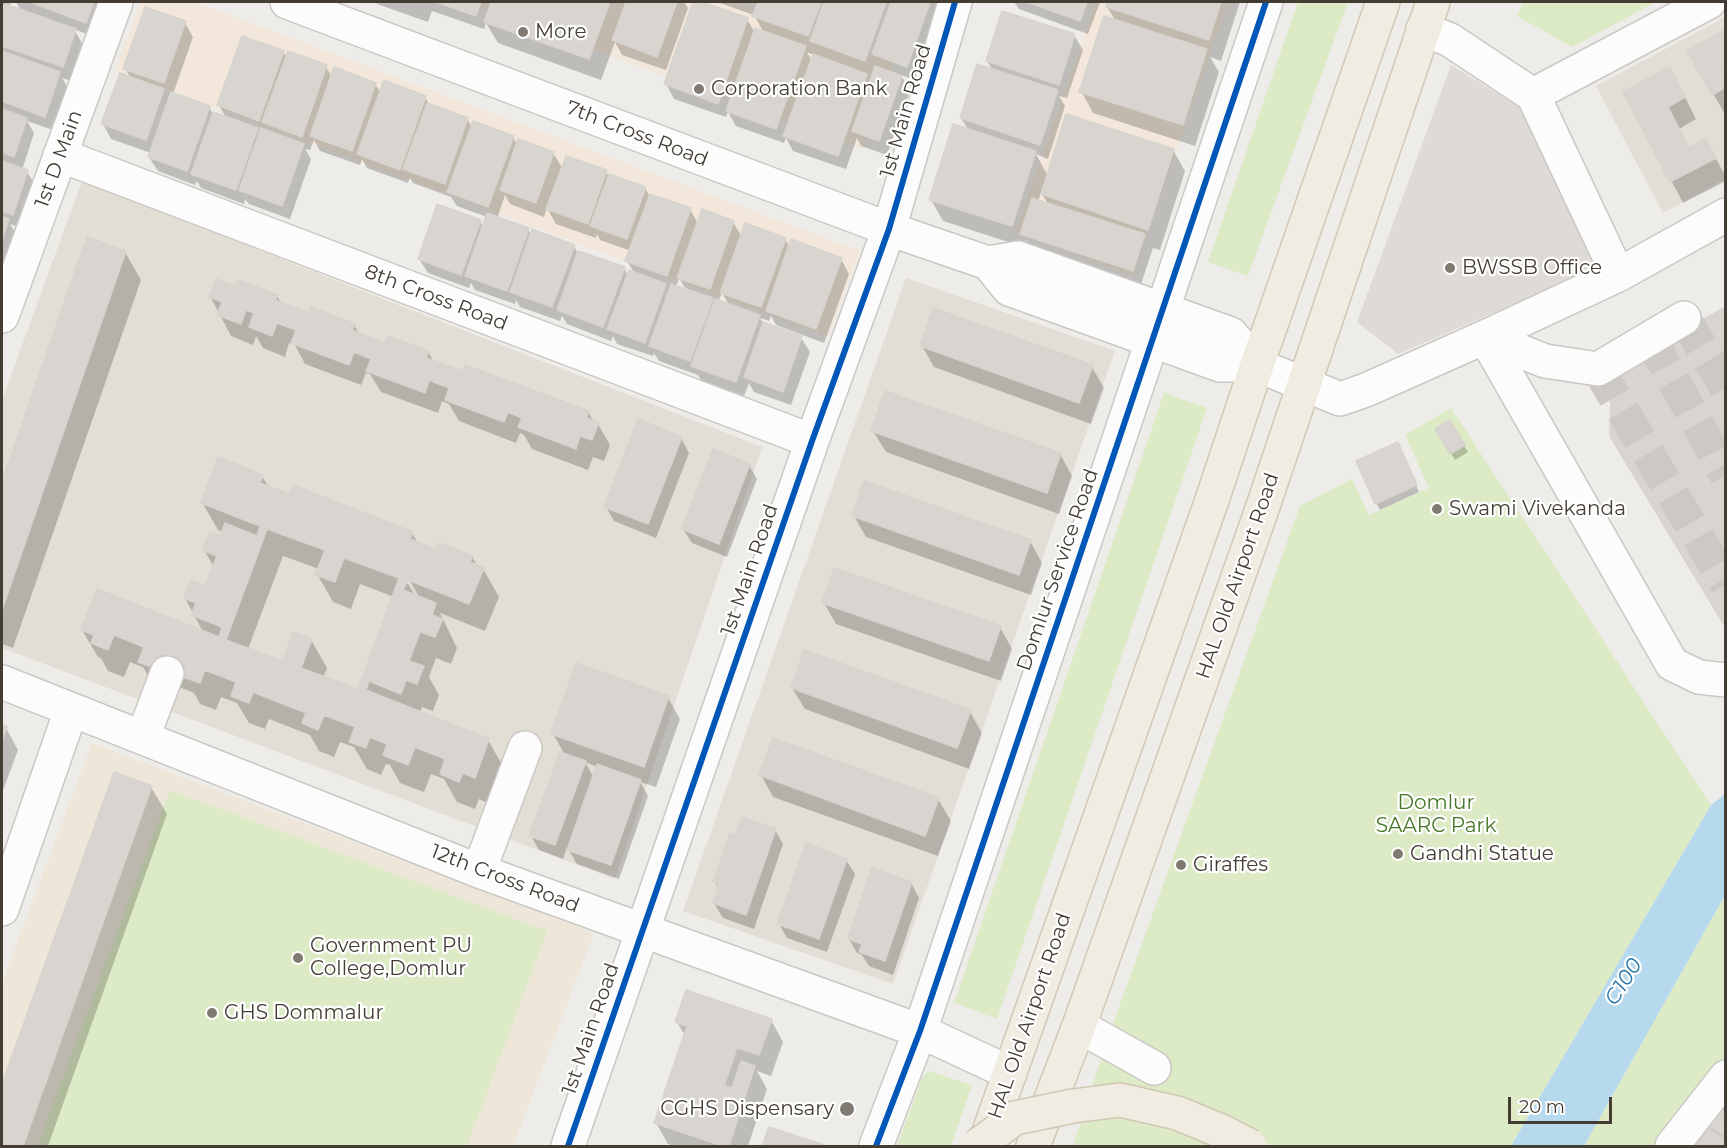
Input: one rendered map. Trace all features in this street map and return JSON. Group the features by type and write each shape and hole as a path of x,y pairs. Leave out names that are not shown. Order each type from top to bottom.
{"main road":[{"name":"HAL Old Airport Road","path":"984,1146 1204,522 1383,2"},
{"name":"HAL Old Airport Road","path":"1033,1146 1079,1026 1260,515 1428,15"},
{"path":"977,1146 1015,1118 1073,1106 1120,1100 1177,1113 1250,1146"}],"street":[{"name":"1st D Main","path":"2,316 116,2"},
{"name":"7th Cross Road","path":"287,2 890,229 988,263 1018,258 1231,334 1257,365"},
{"name":"1st Main Road","path":"568,1146 812,441 890,229 955,2"},
{"name":"Domlur Service Road","path":"876,1146 920,1031 1266,2"},
{"path":"1533,95 1709,2"},
{"path":"1428,15 1449,40 1533,95 1618,275"},
{"name":"8th Cross Road","path":"60,155 812,441"},
{"path":"988,263 1009,289 1220,365 1257,365 1340,399 1366,390 1485,337 1618,275 1725,218"},
{"path":"1485,337 1545,361 1598,369 1684,318"},
{"path":"1485,337 1672,664 1699,677 1725,680"},
{"path":"143,737 167,673"},
{"name":"12th Cross Road","path":"2,682 479,871 920,1031 1010,1073"},
{"path":"2,909 70,710"},
{"path":"479,871 525,748"},
{"path":"1079,1026 1154,1068"},
{"path":"1672,1146 1725,1077"}],"shaded area":[{"path":"141,2 195,2 860,251 828,337 115,70"},
{"path":"465,2 733,2 894,63 862,149"},
{"path":"1096,2 1228,2 1133,276 1015,232"},
{"path":"1725,17 1725,179 1663,213 1596,86"},
{"path":"1451,65 1518,106 1604,265 1398,354 1357,322"},
{"path":"82,181 762,447 615,879 2,648 2,400"},
{"path":"906,278 1115,351 893,984 683,911"},
{"name":"Government PU College,Domlur","path":"92,743 594,933 513,1146 2,1146 2,983"}],"green space":[{"path":"1298,2 1348,2 1248,276 1208,262"},
{"path":"1523,2 1656,2 1572,47 1517,16"},
{"path":"1164,393 1207,408 997,1019 954,1003"},
{"name":"Domlur SAARC Park","path":"1451,408 1711,805 1511,1146 1073,1146 1107,1040 1300,506 1352,479 1369,515 1429,488 1405,435"},
{"name":"Government PU College,Domlur","path":"170,790 547,931 467,1146 38,1145"},
{"path":"1725,895 1725,1063 1660,1146 1584,1146"},
{"path":"929,1071 972,1085 951,1146 897,1146 922,1078"}],"water":[{"name":"C100","path":"1725,794 1725,895 1584,1146 1511,1146 1711,805"}],"building":[{"path":"30,2 94,2 86,23"},
{"path":"436,2 481,2 476,16"},
{"path":"491,2 610,2 589,59 484,22"},
{"path":"626,2 677,2 657,57 612,40"},
{"path":"693,2 702,2 748,18 718,104 664,84"},
{"path":"758,2 821,2 808,36 752,16"},
{"path":"824,2 886,2 865,61 810,41"},
{"path":"891,2 930,2 907,67 872,54"},
{"path":"1027,2 1087,2 1080,21"},
{"path":"1107,2 1221,2 1209,40 1106,7"},
{"path":"5,4 76,29 63,67 2,46 2,14"},
{"path":"145,7 186,21 164,83 123,69"},
{"path":"1002,11 1075,34 1059,85 986,61"},
{"path":"1104,16 1207,49 1183,125 1079,92"},
{"path":"755,28 806,46 776,129 726,111"},
{"path":"1726,29 1726,66 1723,67 1726,71 1726,87 1712,95 1687,51"},
{"path":"242,36 284,51 259,121 217,105"},
{"path":"2,51 60,72 45,117 2,101"},
{"path":"288,51 327,65 302,137 262,122"},
{"path":"813,54 867,74 838,156 783,136"},
{"path":"977,64 1058,90 1040,145 960,118"},
{"path":"875,66 902,76 879,141 852,131"},
{"path":"334,67 376,83 352,151 310,136"},
{"path":"1670,67 1685,97 1668,107 1689,148 1706,139 1716,158 1670,182 1623,92"},
{"path":"120,73 164,89 146,140 101,124"},
{"path":"384,80 426,96 400,170 357,154"},
{"path":"171,92 210,106 187,171 148,157"},
{"path":"427,103 468,118 445,184 403,169"},
{"path":"2,109 27,118 14,157 2,152"},
{"path":"213,112 258,128 236,190 191,174"},
{"path":"1066,114 1174,149 1148,230 1041,194"},
{"path":"473,121 514,136 488,207 447,192"},
{"path":"953,124 1036,151 1012,226 929,200"},
{"path":"261,128 304,144 282,206 239,190"},
{"path":"518,139 554,152 536,203 500,190"},
{"path":"566,156 607,170 588,224 546,209"},
{"path":"2,161 28,170 13,215 2,211"},
{"path":"609,174 646,187 627,239 590,226"},
{"path":"650,194 691,208 667,276 625,261"},
{"path":"1032,198 1145,234 1133,271 1020,234"},
{"path":"437,204 481,220 461,275 418,259"},
{"path":"702,209 734,221 710,289 677,278"},
{"path":"487,213 529,228 507,291 465,276"},
{"path":"2,216 9,219 2,240"},
{"path":"745,223 786,238 761,307 720,293"},
{"path":"532,229 575,245 552,307 510,292"},
{"path":"87,237 126,251 2,610 2,482"},
{"path":"791,239 842,258 816,329 766,311"},
{"path":"578,251 625,267 603,327 557,310"},
{"path":"629,270 666,284 645,343 607,329"},
{"path":"216,279 236,286 238,280 278,295 275,300 309,313 311,307 355,324 352,330 385,343 388,336 429,351 426,358 463,371 465,365 589,411 586,418 599,422 592,440 580,436 576,449 518,427 522,418 508,412 504,422 445,400 449,388 429,380 425,393 366,371 371,359 354,352 349,365 291,343 296,330 277,323 272,336 249,327 254,313 246,310 241,324 217,315 222,302 209,297"},
{"path":"671,284 713,298 690,361 649,346"},
{"path":"715,299 760,315 736,382 691,366"},
{"path":"1726,307 1726,628 1610,436 1611,398 1622,364"},
{"path":"933,308 1093,365 1079,403 920,346"},
{"path":"763,322 802,336 783,392 744,377"},
{"path":"885,391 1061,453 1047,493 871,431"},
{"path":"638,419 682,437 648,524 604,507"},
{"path":"1450,420 1465,445 1450,454 1435,429"},
{"path":"1398,442 1417,485 1375,504 1356,461"},
{"path":"713,449 750,464 719,544 682,529"},
{"path":"218,457 263,475 260,483 289,494 293,485 413,532 410,539 436,549 439,543 473,556 470,562 484,568 469,604 408,580 403,590 436,603 432,615 443,619 435,637 420,632 409,661 424,666 417,684 406,680 401,694 369,681 366,690 489,739 475,778 463,773 459,782 440,774 445,759 415,747 408,765 383,755 387,744 370,737 366,748 349,742 355,727 324,715 318,730 302,723 306,713 253,692 249,703 231,696 236,682 205,670 200,683 183,677 185,669 159,659 155,668 138,662 144,647 114,635 108,650 91,643 94,635 81,630 97,589 219,637 222,627 191,615 196,603 184,598 191,580 205,586 217,556 202,550 210,532 220,536 225,523 257,536 260,526 201,503","holes":["267,529 325,550 315,575 335,582 344,558 399,578 358,689 301,668 312,639 293,632 283,661 226,640"]},
{"path":"864,481 1031,540 1019,575 852,516"},
{"path":"834,568 1001,626 989,661 822,603"},
{"path":"804,650 971,710 957,748 791,688"},
{"path":"576,663 669,696 644,767 551,734"},
{"path":"2,725 7,727 2,741"},
{"path":"773,738 939,798 925,836 759,775"},
{"path":"560,752 586,761 555,845 529,836"},
{"path":"597,764 641,780 611,865 567,850"},
{"path":"114,772 152,786 23,1146 2,1146 2,1084"},
{"path":"742,817 776,829 746,915 713,903 719,884 713,882 730,833 736,835"},
{"path":"806,843 847,859 819,939 777,924"},
{"path":"872,868 912,882 885,961 859,952 862,944 848,939"},
{"path":"686,990 772,1019 759,1055 737,1048 724,1086 732,1088 741,1061 755,1066 729,1146 654,1123 687,1026 675,1022"},
{"path":"1726,1093 1726,1133 1724,1136 1705,1123"},
{"path":"1701,1124 1726,1140 1726,1146 1686,1146"},
{"path":"769,1127 827,1146 762,1146"}],"tunnel":[{"path":"1684,318 1726,388"},
{"path":"1650,338 1726,475"},
{"path":"1598,369 1726,584"}],"cycle path":[{"path":"568,1146 812,441 889,229 955,2"},
{"path":"876,1146 920,1031 1266,2"}],"place":[{"name":"More","path":"523,32"},
{"name":"Corporation Bank","path":"699,89"},
{"name":"BWSSB Office","path":"1450,268"},
{"name":"Swami Vivekanda","path":"1437,509"},
{"name":"Gandhi Statue","path":"1398,854"},
{"name":"Giraffes","path":"1181,865"},
{"name":"Government PU College,Domlur","path":"298,958"},
{"name":"GHS Dommalur","path":"212,1013"},
{"name":"CGHS Dispensary","path":"847,1109"}]}
